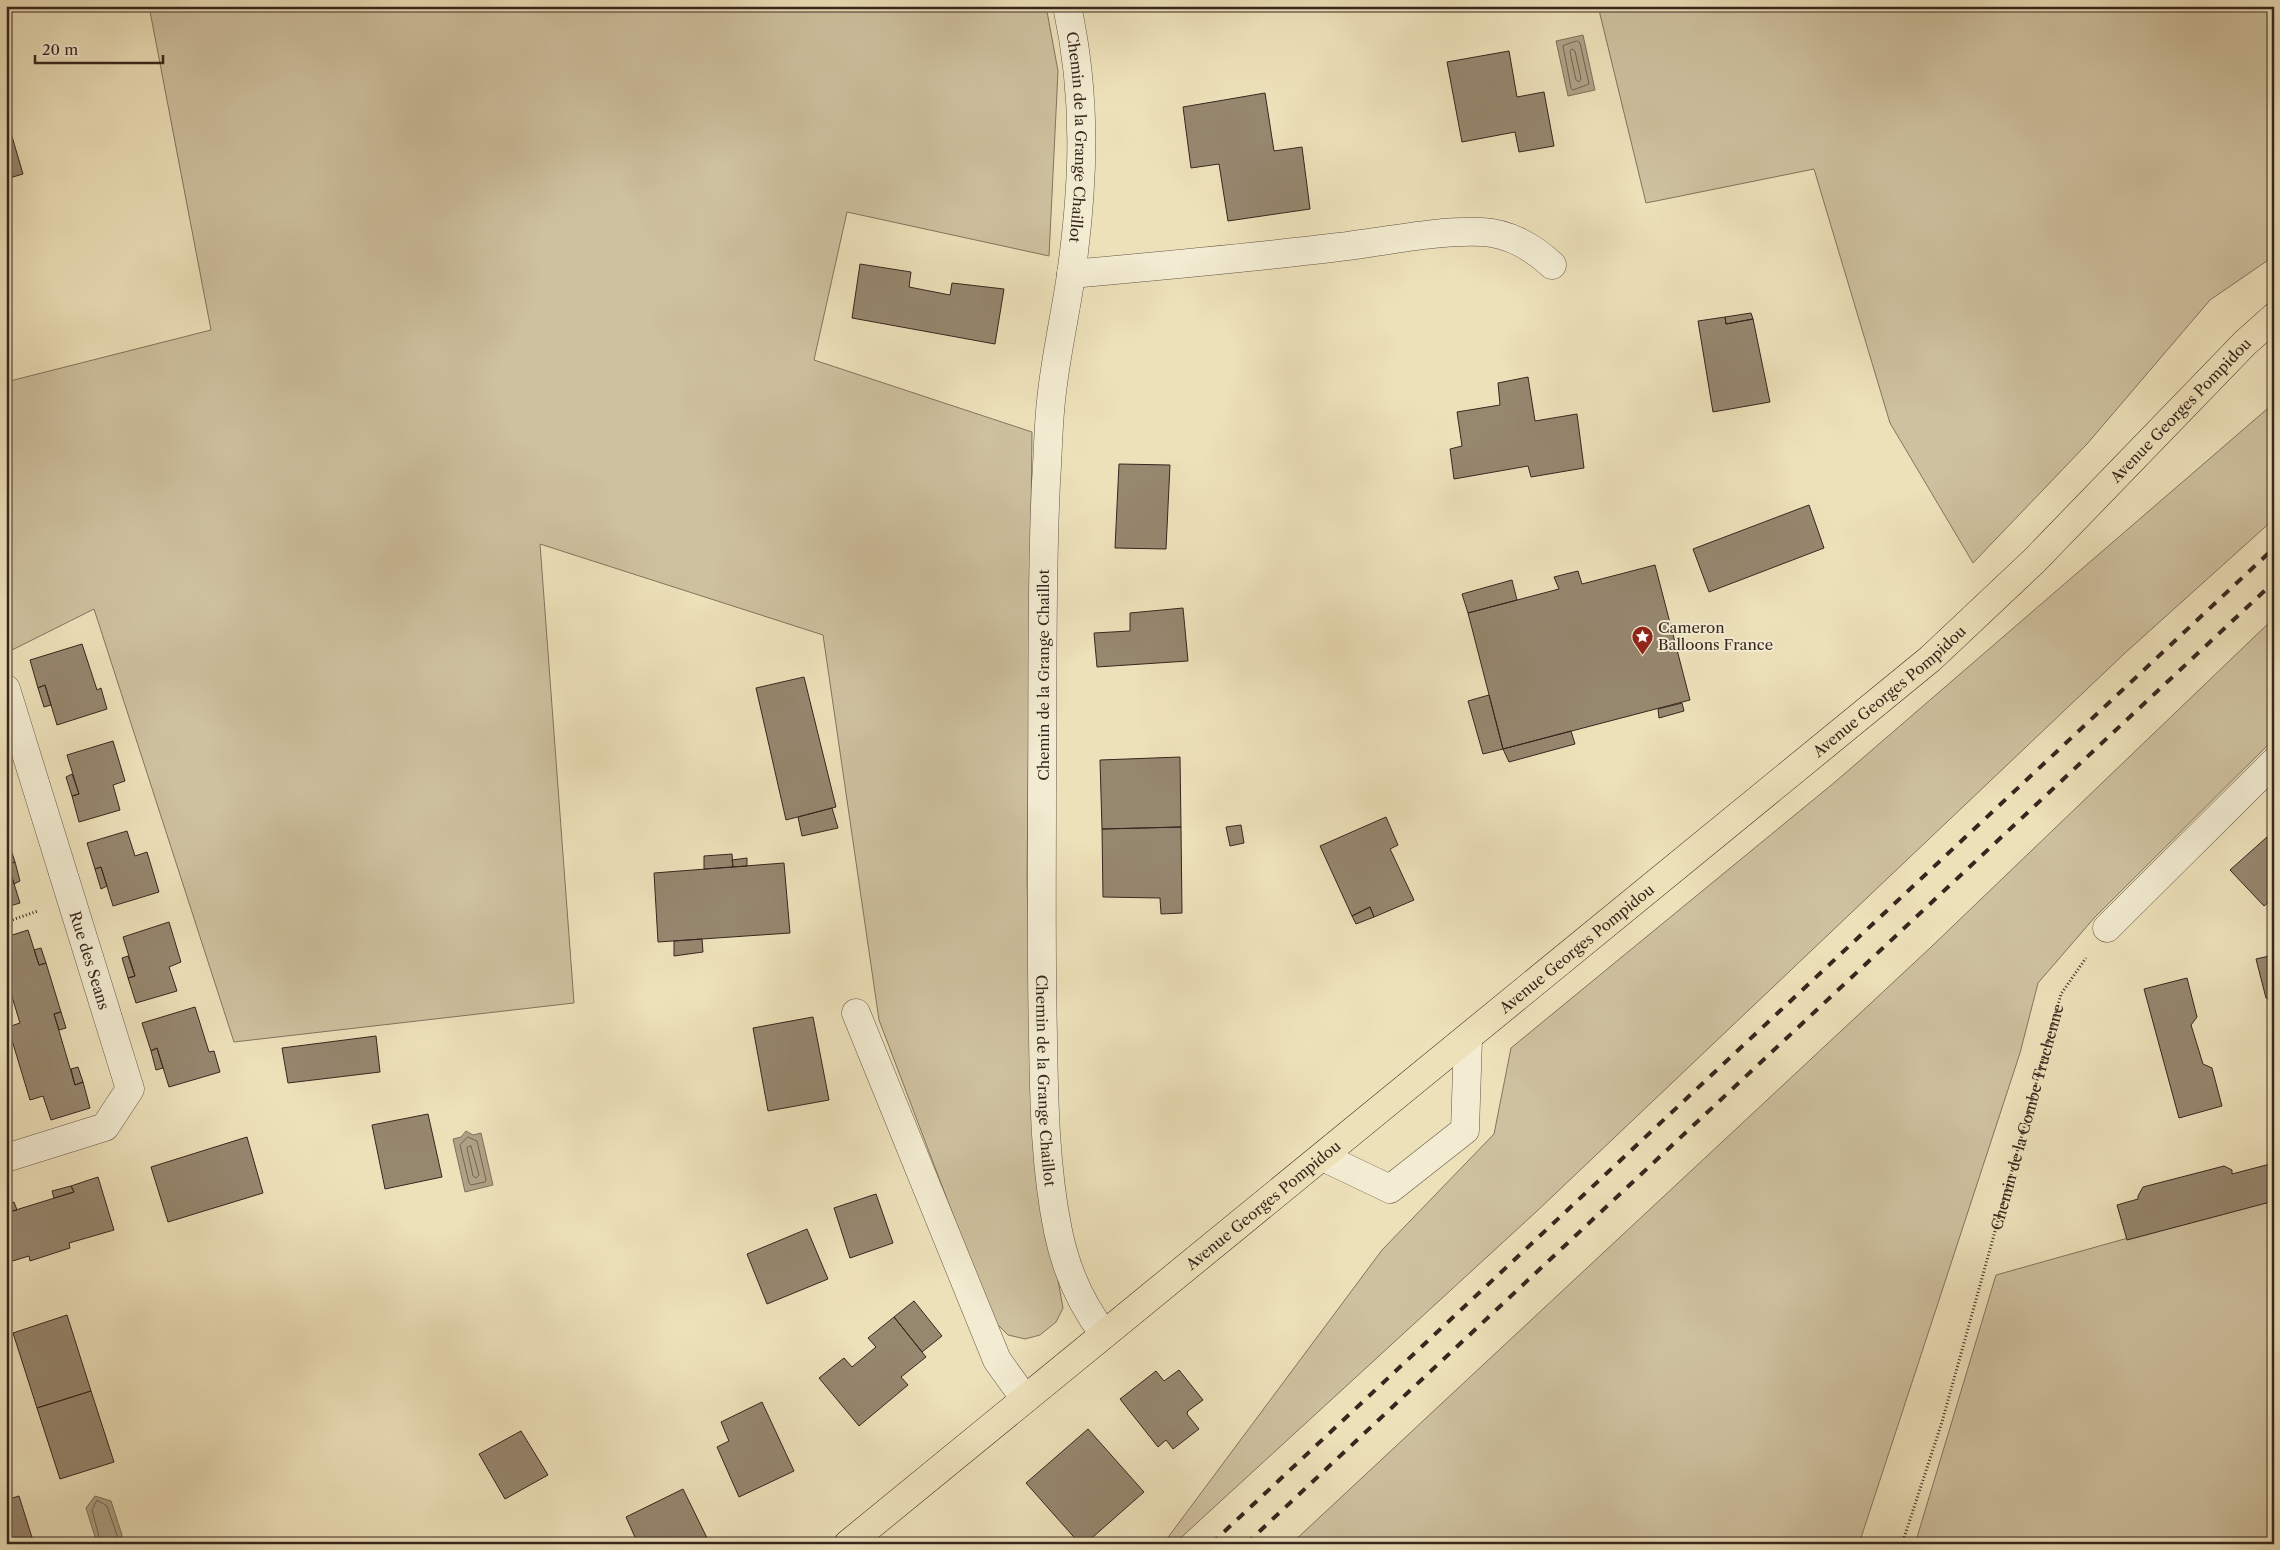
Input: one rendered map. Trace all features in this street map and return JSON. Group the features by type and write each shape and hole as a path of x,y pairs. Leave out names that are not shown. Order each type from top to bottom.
{"main road":[{"name":"Avenue Georges Pompidou","path":"848,1544 1468,1039 1930,659 2034,561 2238,350 2274,317"}],"street":[{"name":"Chemin de la Grange Chaillot","path":"1066,6 1080,84 1083,133 1079,203 1071,274 1050,402 1044,536 1041,917 1044,1105 1050,1177 1064,1255 1079,1297 1104,1334"},
{"path":"1071,274 1209,262 1428,235 1483,232 1513,239 1538,252 1552,265"},
{"name":"Rue des Seans","path":"6,689 130,1089 105,1127 6,1158"},
{"path":"2108,928 2274,762"},
{"path":"856,1013 997,1360 1025,1399"},
{"path":"1323,1157 1390,1189 1464,1130 1468,1039"}],"path":[{"path":"6,922 24,916"},
{"name":"Chemin de la Combe Truchenne","path":"1902,1544 1942,1422 2061,994 2108,928"}],"shaded area":[{"path":"149,6 1046,6 1058,71 1049,256 847,212 814,360 1032,432 1027,880 1032,1087 1042,1192 1063,1308 1056,1322 1040,1335 1025,1339 1008,1335 993,1320 879,1020 823,635 540,544 574,1003 234,1042 94,609 6,653 6,382 211,330"},
{"path":"1598,6 2274,6 2274,256 2210,300 2087,444 1973,563 1890,423 1814,169 1646,203"},
{"path":"2274,403 2274,519 2125,653 1536,1212 1174,1544 1163,1544 1382,1250 1494,1134 1511,1048 1835,782"},
{"path":"2274,618 2274,739 2095,917 2038,983 2020,1053 1859,1544 1291,1544 1930,948"},
{"path":"2274,1197 2274,1544 1915,1544 1996,1275"}],"water":[{"path":"1583,35 1595,90 1568,96 1556,41"},
{"path":"466,1131 473,1135 481,1133 493,1185 465,1192 453,1139 461,1137"},
{"path":"95,1496 111,1501 122,1535 121,1542 115,1544 97,1543 86,1508"}],"building":[{"path":"1509,51 1517,97 1544,92 1554,146 1519,152 1515,132 1462,142 1447,62"},
{"path":"1265,93 1274,151 1302,147 1310,209 1228,221 1219,164 1191,168 1183,107"},
{"path":"6,116 23,174 6,179"},
{"path":"860,264 911,272 909,287 950,295 952,283 1004,289 995,344 852,318"},
{"path":"1751,313 1753,319 1726,324 1725,317"},
{"path":"1725,317 1726,324 1753,319 1770,402 1713,412 1698,321"},
{"path":"1528,377 1535,421 1577,414 1584,468 1531,477 1528,466 1454,479 1450,449 1462,446 1457,412 1500,405 1498,383"},
{"path":"1119,464 1170,465 1166,549 1115,548"},
{"path":"1809,505 1824,548 1709,592 1693,549"},
{"path":"1655,565 1690,700 1503,749 1468,613 1559,589 1554,577 1578,571 1582,584"},
{"path":"1512,580 1517,600 1468,613 1462,594"},
{"path":"1183,608 1188,661 1097,667 1094,633 1130,631 1130,613"},
{"path":"82,644 97,690 101,688 107,709 57,725 45,685 38,688 30,660"},
{"path":"804,677 836,807 786,820 756,688"},
{"path":"45,685 51,705 44,707 38,688"},
{"path":"1489,695 1503,749 1483,754 1468,701"},
{"path":"1682,703 1684,711 1659,718 1658,709"},
{"path":"1571,731 1575,744 1509,762 1503,749"},
{"path":"113,741 125,781 113,785 120,810 79,822 72,796 79,794 67,755"},
{"path":"1180,757 1181,827 1102,829 1100,760"},
{"path":"72,774 79,794 72,796 66,777"},
{"path":"832,808 838,828 802,836 798,817"},
{"path":"1386,817 1398,845 1390,849 1414,900 1374,917 1370,907 1352,916 1320,846"},
{"path":"1241,825 1244,843 1230,846 1226,827"},
{"path":"1181,827 1182,913 1161,914 1160,898 1103,897 1102,829"},
{"path":"127,831 135,856 147,852 159,892 113,906 101,867 95,869 87,843"},
{"path":"6,834 15,862 8,864 20,903 6,907"},
{"path":"2267,837 2274,844 2274,898 2264,906 2230,870"},
{"path":"732,854 733,867 704,869 704,856"},
{"path":"747,858 747,866 733,867 732,860"},
{"path":"15,862 20,881 14,884 8,864"},
{"path":"784,863 790,933 658,942 654,873"},
{"path":"101,867 107,886 101,889 95,869"},
{"path":"1370,907 1374,917 1356,924 1352,916"},
{"path":"169,922 181,962 169,967 177,991 136,1003 128,978 135,976 123,937"},
{"path":"28,930 39,965 46,963 61,1012 54,1014 75,1085 83,1082 90,1108 51,1120 43,1096 30,1100 8,1027 20,1023 6,977 6,937"},
{"path":"702,939 703,952 674,956 674,941"},
{"path":"41,948 46,963 39,965 34,950"},
{"path":"2274,955 2274,1002 2266,998 2256,959"},
{"path":"128,956 135,976 128,978 122,958"},
{"path":"2187,978 2197,1017 2191,1025 2203,1064 2212,1068 2222,1106 2179,1118 2144,989"},
{"path":"195,1007 209,1052 214,1051 220,1072 169,1087 157,1048 151,1051 142,1023"},
{"path":"61,1012 66,1028 59,1030 54,1014"},
{"path":"813,1017 829,1100 768,1111 753,1028"},
{"path":"376,1036 380,1072 288,1083 282,1048"},
{"path":"157,1048 163,1068 156,1070 151,1051"},
{"path":"78,1067 83,1082 75,1085 71,1069"},
{"path":"428,1114 442,1177 385,1189 372,1125"},
{"path":"247,1137 263,1193 168,1222 151,1167"},
{"path":"2274,1163 2274,1201 2127,1240 2117,1205 2138,1199 2143,1187 2224,1166 2232,1170 2232,1174"},
{"path":"98,1177 114,1230 69,1243 70,1248 30,1261 29,1256 6,1263 6,1213 74,1192 71,1186"},
{"path":"71,1186 74,1192 54,1198 52,1191"},
{"path":"876,1194 893,1243 850,1258 834,1208"},
{"path":"14,1202 17,1210 6,1213 6,1205"},
{"path":"807,1229 828,1279 767,1304 747,1254"},
{"path":"914,1301 942,1336 922,1352 894,1317"},
{"path":"67,1315 91,1391 37,1408 13,1333"},
{"path":"894,1317 926,1357 901,1377 908,1385 859,1426 819,1378 844,1358 852,1367 876,1347 868,1338"},
{"path":"1179,1370 1203,1400 1188,1411 1187,1414 1199,1429 1173,1449 1166,1440 1158,1447 1120,1399 1156,1371 1164,1381"},
{"path":"91,1391 114,1462 60,1479 37,1408"},
{"path":"762,1402 794,1471 739,1497 717,1447 729,1441 721,1422"},
{"path":"1088,1429 1144,1492 1085,1544 1080,1544 1026,1483"},
{"path":"521,1431 548,1475 505,1499 479,1454"},
{"path":"683,1489 710,1544 638,1544 626,1517"},
{"path":"19,1496 34,1544 6,1544 6,1500"}],"railway":[{"path":"1211,1544 2274,548"},
{"path":"1246,1544 2274,582"}],"place":[{"name":"Cameron Balloons France","path":"1642,655"}]}
